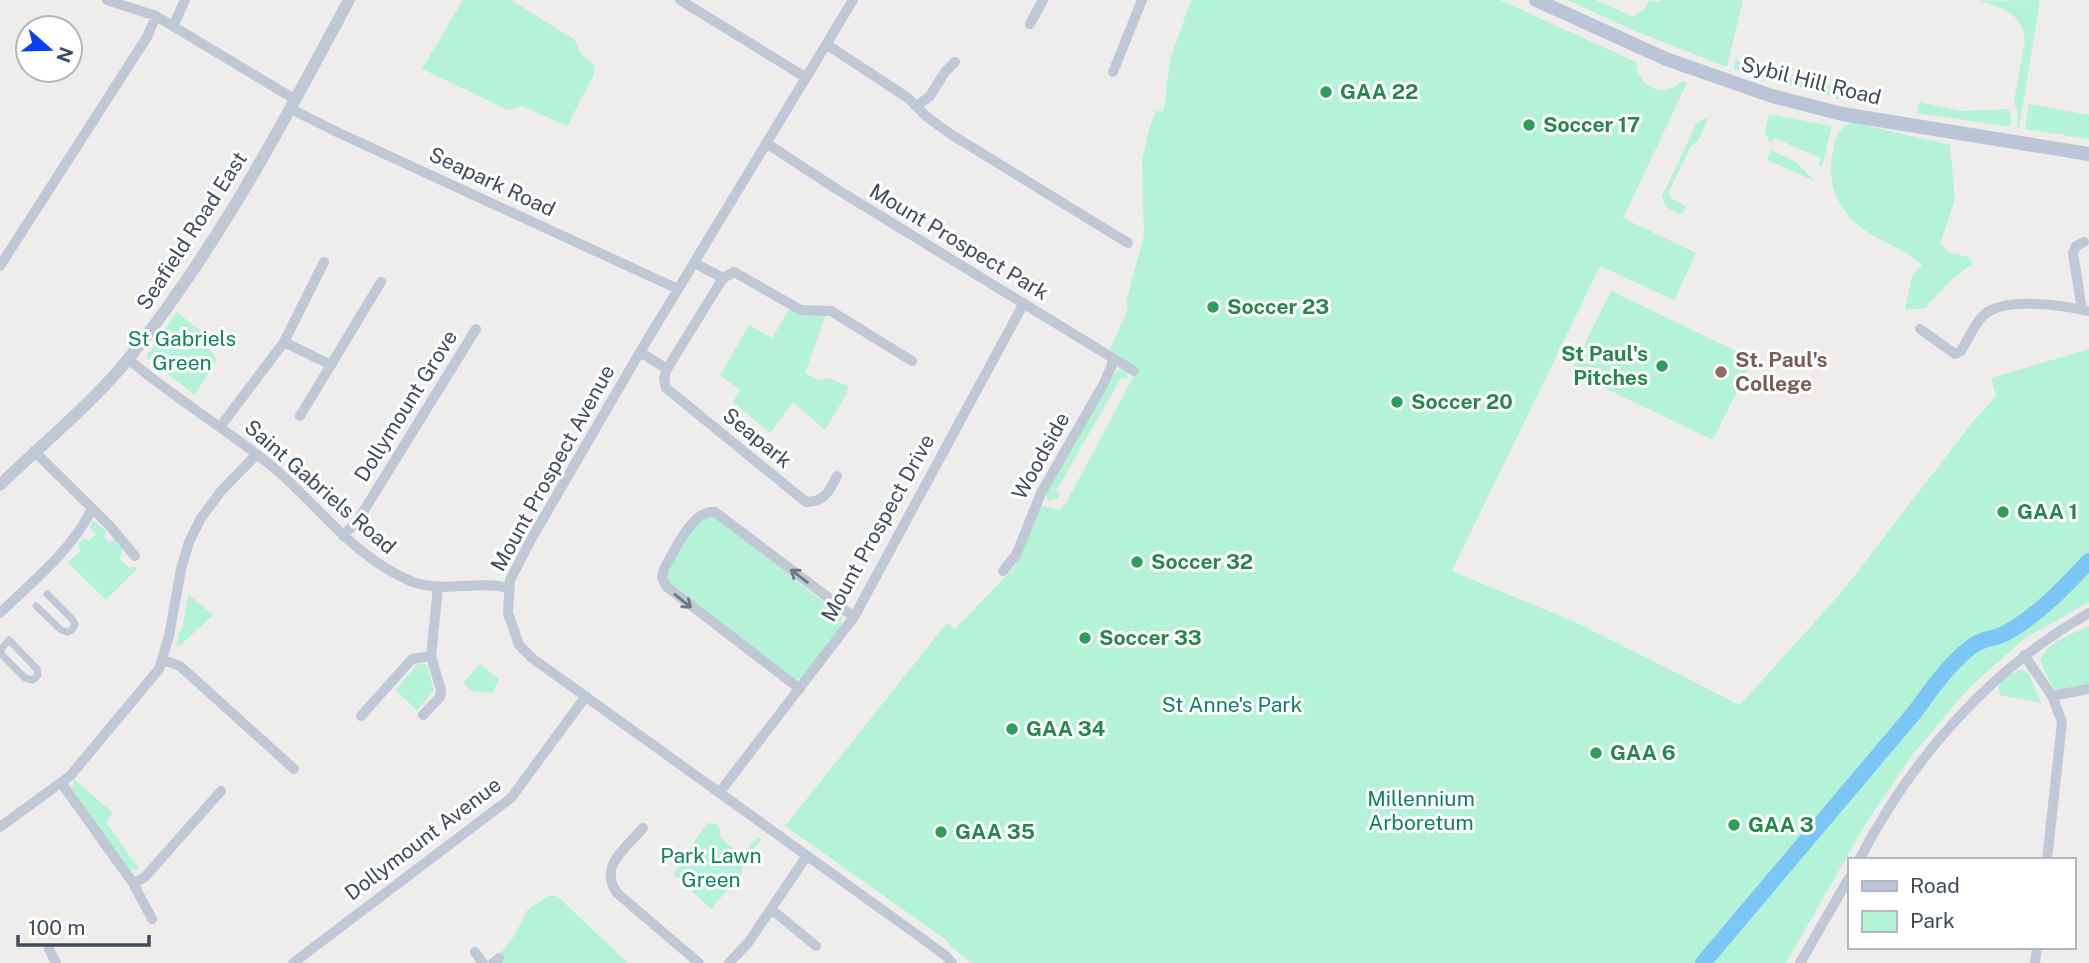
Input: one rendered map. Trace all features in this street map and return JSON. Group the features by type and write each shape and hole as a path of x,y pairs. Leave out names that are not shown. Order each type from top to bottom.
{"main road":[{"name":"Sybil Hill Road","path":"1536,0 1666,59 1772,96 1842,114 2089,154"}],"street":[{"name":"Seapark Road","path":"107,0 156,16 337,132 678,289"},
{"path":"173,26 185,0"},
{"name":"Seafield Road East","path":"0,485 109,380 187,281 220,231 294,104 349,0"},
{"path":"680,0 806,77"},
{"name":"Mount Prospect Avenue","path":"853,0 640,352 533,536 510,580 508,613 519,645 532,658 916,934 952,963"},
{"path":"1030,24 1043,0"},
{"path":"1113,72 1142,0"},
{"path":"0,266 147,37 156,16"},
{"path":"826,44 917,106 952,135 1128,243"},
{"path":"917,106 930,96 945,72 955,62"},
{"name":"Mount Prospect Park","path":"766,143 1134,371"},
{"path":"1920,330 1955,354 1961,351 1991,310 2034,304 2085,311 2073,253 2076,246 2084,242"},
{"path":"220,427 284,342 324,262"},
{"path":"701,266 723,278"},
{"path":"640,352 667,369 723,278 734,272 801,310 831,311 912,361"},
{"path":"300,416 381,282"},
{"name":"Mount Prospect Drive","path":"719,793 854,617 1024,303"},
{"name":"Dollymount Grove","path":"343,536 358,520 476,329"},
{"path":"284,342 331,365"},
{"name":"Woodside","path":"1003,571 1016,555 1041,493 1103,384 1112,365 1112,358"},
{"name":"Saint Gabriels Road","path":"128,359 275,469 343,536 369,558 395,574 416,583 438,587 491,584 508,588"},
{"name":"Seapark","path":"667,369 664,379 666,388 807,502 816,502 826,497 837,476"},
{"path":"34,451 135,556"},
{"path":"0,827 62,784 149,682 163,660 189,542 201,518 222,490 256,455"},
{"path":"0,613 59,556 92,509"},
{"path":"800,689 666,586 662,578 664,569 695,518 710,511 715,512 854,617"},
{"path":"424,715 440,697 441,690 431,656 438,587"},
{"path":"36,606 61,630 72,630 75,624 72,619 47,594"},
{"path":"1860,858 1889,808 1916,769 1982,691 2024,655 2089,613"},
{"path":"6,638 37,669 38,675 33,680 24,678 3,657 1,649 6,638"},
{"path":"2024,655 2052,696 2062,722 2047,858"},
{"path":"361,716 412,659 431,656"},
{"path":"163,660 180,666 294,769"},
{"path":"2052,696 2089,689"},
{"name":"Dollymount Avenue","path":"293,963 511,798 586,696"},
{"path":"62,784 133,883 152,919"},
{"path":"133,883 144,878 220,791"},
{"path":"643,828 612,863 610,883 617,893 699,963"},
{"path":"729,963 748,943 806,857"},
{"path":"1800,963 1848,880"},
{"path":"771,909 816,946"},
{"path":"49,949 56,963"},
{"path":"475,952 484,963"},
{"path":"307,953 315,963"}],"green space":[{"path":"463,0 511,0 575,40 580,53 595,66 593,76 567,126 522,106 508,110 422,69"},
{"name":"St Anne's Park","path":"1191,0 1500,0 1636,62 1641,78 1653,88 1667,89 1682,81 1687,83 1623,218 1696,253 1674,300 1600,266 1452,571 1575,622 1740,705 1841,593 1971,424 1996,396 1991,378 2089,349 2089,602 2024,639 1969,688 1913,754 1868,820 1786,963 972,963 945,939 785,826 947,623 955,629 1012,570 1020,557 1040,505 1059,510 1065,505 1137,370 1110,349 1128,309 1126,302 1144,235 1142,161 1149,130 1156,110 1162,113 1164,108 1170,60"},
{"path":"1567,0 1596,0 1634,17 1647,6 1649,0 1743,0 1727,67 1635,31"},
{"path":"2040,0 2019,128 2014,101 2025,41 2023,32 2016,18 2010,13 1979,1"},
{"path":"1736,58 1757,73 1813,81 1842,89 1840,99 1734,69"},
{"path":"1919,102 1961,111 2008,109 2011,114 2011,127 1917,113"},
{"path":"2029,104 2089,115 2089,139 2025,129"},
{"path":"1769,114 1832,126 1822,167 1819,165 1821,158 1774,138 1769,141 1765,133"},
{"path":"1702,119 1708,119 1698,141 1691,146 1669,192 1671,198 1686,206 1682,215 1666,207 1662,196 1696,124"},
{"path":"1851,122 1950,145 1955,199 1940,244 1950,253 1970,257 1972,264 1952,279 1925,308 1905,310 1912,276 1922,265 1856,224 1838,200 1832,185 1834,146 1839,133"},
{"path":"1771,150 1796,162 1815,181 1767,160"},
{"name":"St Paul's Pitches","path":"1611,291 1753,359 1713,440 1571,372"},
{"path":"789,309 826,314 805,373 820,380 828,378 848,386 847,393 825,430 793,402 770,433 733,402 740,389 720,376 749,325 772,338"},
{"name":"St Gabriels Green","path":"177,312 212,341 209,349 217,359 195,395 146,357"},
{"path":"1120,369 1126,372 1128,377 1126,380 1121,378 1056,491 1060,494 1058,498 1049,501 1046,491 1116,371"},
{"path":"713,516 842,616 841,627 801,679 795,679 668,581 667,571 697,519"},
{"path":"94,521 107,532 103,536 110,543 115,539 123,549 120,559 130,569 133,566 137,569 106,600 68,563 81,550 78,546 80,540 89,541 96,534 90,528"},
{"path":"188,594 213,615 182,644 176,646 179,632 182,630"},
{"path":"2089,626 2089,685 2054,690 2040,661 2043,654 2060,639"},
{"path":"418,664 427,665 434,690 417,710 395,690"},
{"path":"480,664 499,679 493,693 472,691 463,683"},
{"path":"2021,669 2029,674 2041,703 2000,695 1998,686 2006,677"},
{"path":"74,779 113,813 106,822 139,869 131,870 125,866 72,789"},
{"name":"Park Lawn Green","path":"708,823 717,824 720,837 741,856 758,837 761,840 743,861 742,874 711,909 673,874"},
{"path":"550,895 557,896 628,963 493,963 515,935 527,910"}],"waterway":[{"path":"1703,963 1955,662 1975,644 2006,633 2040,610 2089,561"}],"place":[{"name":"GAA 22","path":"1326,92"},
{"name":"Soccer 17","path":"1529,125"},
{"name":"Soccer 23","path":"1213,307"},
{"name":"St Paul's Pitches","path":"1662,366"},
{"name":"St. Paul's College","path":"1721,372"},
{"name":"Soccer 20","path":"1397,402"},
{"name":"GAA 1","path":"2003,512"},
{"name":"Soccer 32","path":"1137,562"},
{"name":"Soccer 33","path":"1085,638"},
{"name":"GAA 34","path":"1012,729"},
{"name":"GAA 6","path":"1596,753"},
{"name":"GAA 3","path":"1734,825"},
{"name":"GAA 35","path":"941,832"}],"park label":[{"name":"Millennium Arboretum","path":"1421,811"}]}
